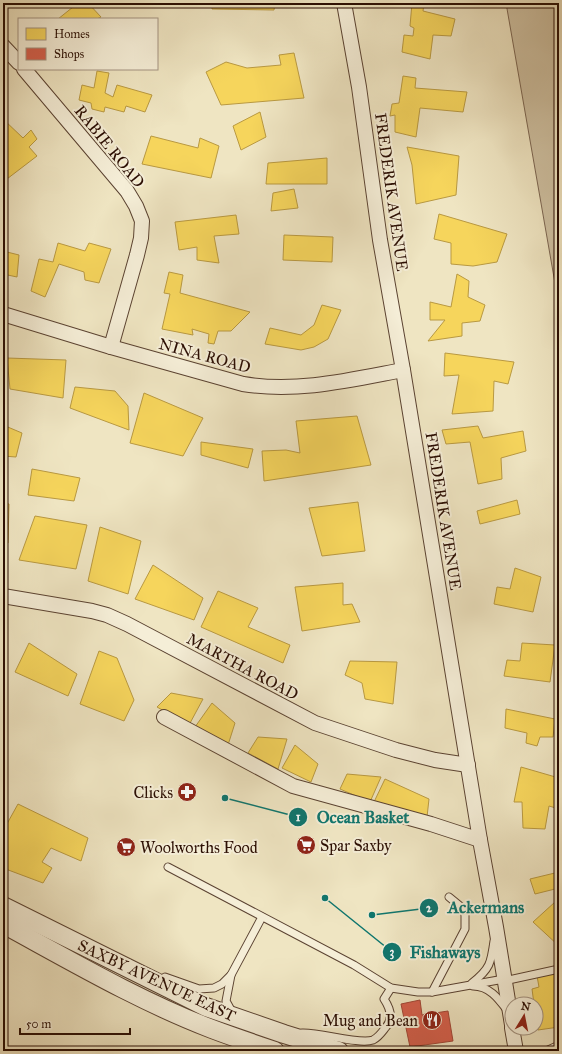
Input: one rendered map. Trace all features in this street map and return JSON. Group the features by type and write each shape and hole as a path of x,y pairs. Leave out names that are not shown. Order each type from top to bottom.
{"street":[{"name":"FREDERIK AVENUE","path":"344,3 359,87 380,240 507,996"},
{"path":"3,46 18,62"},
{"name":"RABIE ROAD","path":"25,70 127,191 136,206 142,221 141,238 137,255 111,347"},
{"name":"NINA ROAD","path":"3,314 111,347 243,384 256,386 291,388 334,383 403,370"},
{"name":"MARTHA ROAD","path":"3,596 92,611 107,615 127,624 315,723 396,750 435,760 468,765"},
{"path":"164,717 293,786 423,822 480,840"},
{"name":"SAXBY AVENUE EAST","path":"3,906 206,1006 284,1034 338,1051"},
{"name":"SAXBY AVENUE EAST","path":"3,924 131,992 174,1013 212,1029 275,1051"},
{"name":"FREDERIK AVENUE","path":"514,1036 516,1051"}],"lane":[{"path":"168,867 354,965 391,988 418,992 432,992 559,969"},
{"path":"432,992 465,929 465,914 460,906 449,897"},
{"path":"98,954 112,957 205,990 222,984 231,975 262,917"},
{"path":"467,985 486,971 492,956 496,927"},
{"path":"231,975 226,1001 228,1008 238,1018"},
{"path":"467,985 477,986 493,993 504,1010"},
{"path":"284,1034 307,1032 356,1040 371,1040 378,1037 390,1022 390,1008 384,999 391,988"},
{"path":"548,1050 559,1045"}],"shaded area":[{"path":"506,3 559,3 559,306"}],"building: Homes":[{"path":"78,3 88,3 101,17 99,18 59,18"},
{"path":"212,3 275,3 274,10 212,9"},
{"path":"412,3 424,3 423,11 455,19 451,36 433,35 430,59 402,52 404,35 413,36 414,28 410,26"},
{"path":"294,53 304,98 221,105 206,72 226,62 247,68 281,65 279,55"},
{"path":"97,71 109,73 105,93 113,97 117,85 152,95 145,112 126,106 124,112 105,107 104,112 92,109 91,103 79,100 82,85 94,88"},
{"path":"403,76 416,78 415,88 467,92 463,112 420,108 416,137 395,132 395,115 390,116 392,104 399,103"},
{"path":"260,112 266,137 241,150 233,126"},
{"path":"3,119 23,138 31,130 37,139 29,147 37,156 3,182"},
{"path":"151,136 198,148 200,138 219,146 211,178 142,164"},
{"path":"407,147 459,156 456,195 416,204 412,165"},
{"path":"327,158 327,184 266,184 268,163"},
{"path":"294,189 298,208 271,211 273,193"},
{"path":"439,214 507,234 497,262 473,266 451,264 451,243 434,239"},
{"path":"236,215 239,234 214,236 219,263 197,260 197,247 179,250 175,222"},
{"path":"284,235 333,237 332,262 283,260"},
{"path":"58,243 85,251 89,243 111,249 99,283 85,280 84,272 59,264 45,297 31,291 39,259 53,262"},
{"path":"3,251 19,255 17,277 3,274"},
{"path":"169,272 183,275 180,293 250,312 231,331 218,331 214,344 208,343 209,334 192,329 193,335 162,329 170,294 164,293"},
{"path":"457,274 469,281 468,297 485,305 480,321 462,323 462,336 428,341 445,320 430,320 430,302 451,307"},
{"path":"322,305 341,310 328,339 314,347 301,350 265,344 270,328 301,335 314,325"},
{"path":"445,353 514,362 508,384 494,381 493,411 452,414 459,375 444,376"},
{"path":"7,358 66,360 63,398 10,389"},
{"path":"75,387 115,391 128,406 129,430 70,408"},
{"path":"144,393 203,418 183,456 130,443"},
{"path":"357,416 371,465 264,481 262,451 286,450 300,453 296,421"},
{"path":"3,425 22,433 16,457 3,456"},
{"path":"478,426 483,438 523,431 526,451 501,458 502,479 478,484 470,442 446,444 442,430"},
{"path":"201,442 253,449 248,468 201,455"},
{"path":"32,469 80,478 74,501 28,495"},
{"path":"517,500 520,514 480,524 477,511"},
{"path":"358,502 365,551 322,556 309,508"},
{"path":"3,503 9,504 8,543 3,544"},
{"path":"35,516 87,525 76,569 19,560"},
{"path":"100,527 141,541 128,594 88,581"},
{"path":"153,565 203,598 194,620 135,599"},
{"path":"515,568 541,577 533,612 494,604 497,587 510,589"},
{"path":"343,583 343,605 352,604 360,622 302,631 295,587"},
{"path":"218,591 258,608 248,627 290,645 283,663 201,627"},
{"path":"29,643 77,674 68,696 15,672"},
{"path":"522,643 555,645 550,682 504,676 507,660 520,661"},
{"path":"99,651 117,658 134,700 124,721 80,704"},
{"path":"350,661 397,662 393,704 365,699 362,683 345,675"},
{"path":"171,693 203,699 189,725 157,707"},
{"path":"212,703 235,723 228,745 195,727"},
{"path":"506,709 555,719 553,737 540,737 537,746 526,743 527,733 505,728"},
{"path":"258,737 287,739 278,769 248,753"},
{"path":"295,745 318,764 311,782 282,768"},
{"path":"521,767 559,778 559,809 549,806 545,829 523,828 522,802 514,802"},
{"path":"347,774 381,777 370,802 340,789"},
{"path":"385,779 429,799 427,817 374,802"},
{"path":"18,804 88,838 81,861 51,848 42,862 52,868 43,883 3,868 3,831"},
{"path":"559,872 559,888 535,894 530,879"},
{"path":"555,902 559,907 559,946 533,922"},
{"path":"559,972 559,998 557,998 559,1027 544,1029 544,996 533,996 532,989 539,987 537,976"}],"building: Shops":[{"path":"420,1000 422,1015 448,1011 453,1041 410,1047 401,1004"}],"place":[{"name":"Clicks","path":"187,792"},
{"name":"Ocean Basket","path":"225,798"},
{"name":"Spar Saxby","path":"306,845"},
{"name":"Woolworths Food","path":"126,847"},
{"name":"Fishaways","path":"325,898"},
{"name":"Ackermans","path":"372,915"},
{"name":"Mug and Bean","path":"432,1020"}]}
